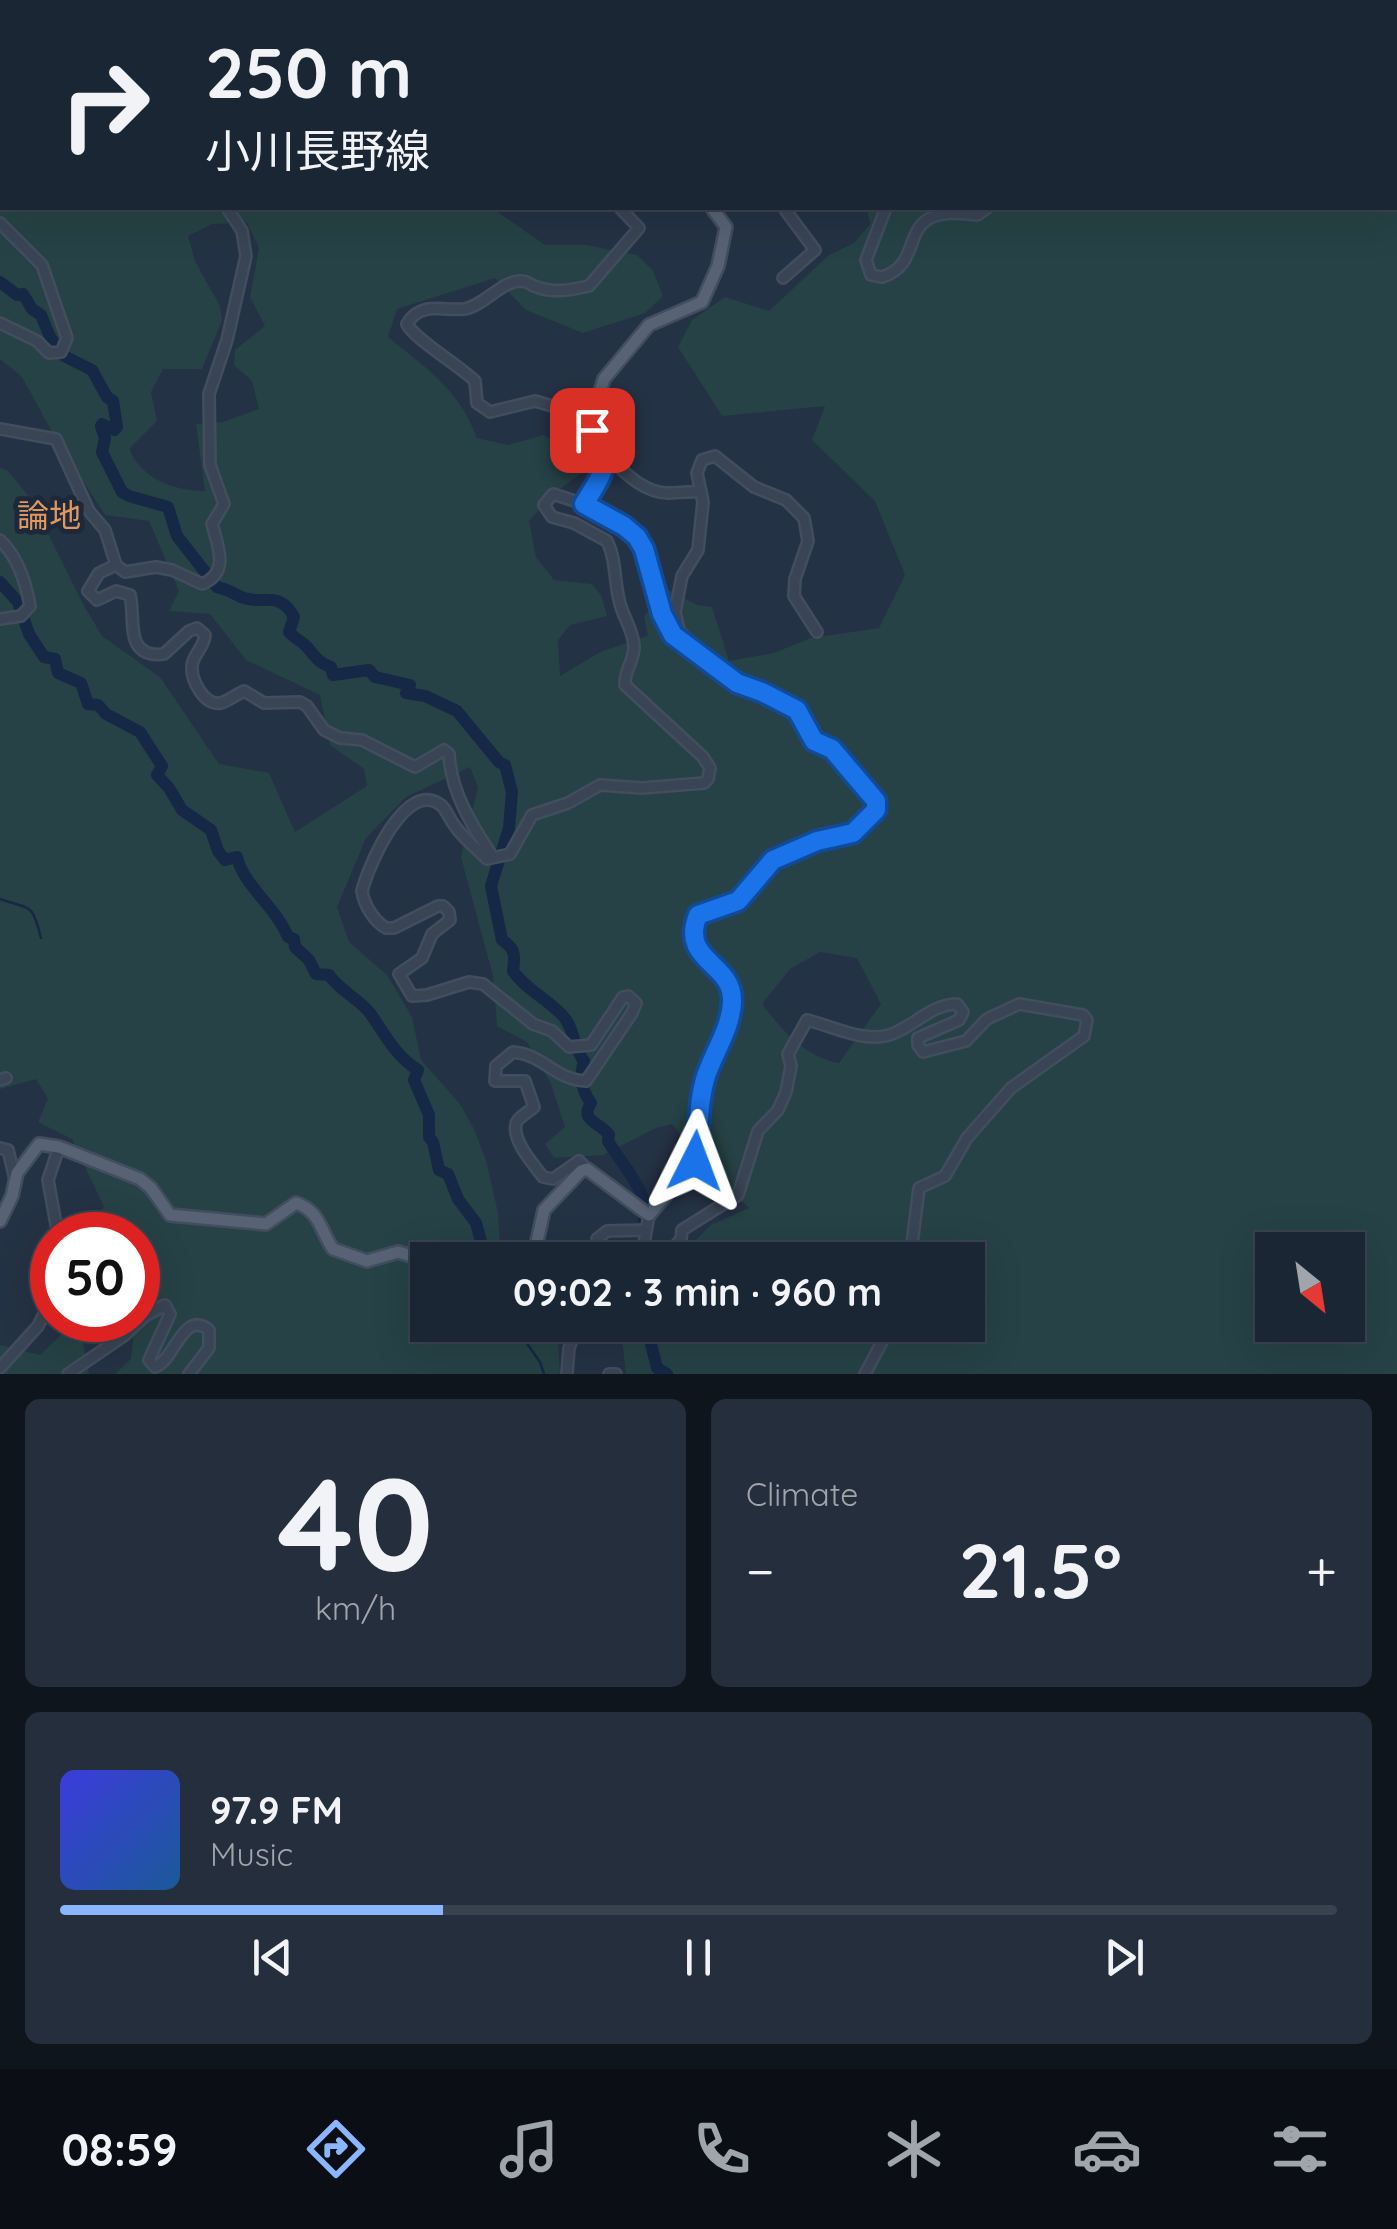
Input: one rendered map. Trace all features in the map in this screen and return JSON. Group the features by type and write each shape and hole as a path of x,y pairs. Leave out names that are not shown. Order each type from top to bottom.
{"main road":[{"path":"536,1242 544,1210 576,1174 587,1168 649,1216 695,1161 701,1096 733,999 726,979 700,954 692,939 698,915 738,901 773,860 817,841 853,833 876,810 876,801 861,781 832,749 814,741 797,710 737,683 673,635 637,537 584,504 600,480 604,461 590,424 604,379 650,324 702,302 718,266 726,227 713,210"},
{"path":"0,1221 24,1163 39,1144 58,1147 140,1179 170,1215 266,1224 296,1203 317,1216 333,1249 367,1261 398,1252 410,1255"}],"street":[{"path":"0,429 56,439 89,512 106,530 116,564 125,572 156,567 202,584 211,581 222,557 212,524 224,504 210,466 209,394 228,340 246,256 242,230 228,210"},
{"path":"590,424 573,402 559,408 535,401 486,411 478,403 474,381 444,354 410,333 407,324 422,310 467,308 514,282 524,280 554,291 589,286 638,228 622,210"},
{"path":"783,278 815,250 786,210"},
{"path":"885,210 866,260 870,276 882,278 897,268 926,219 934,213 981,214 985,210"},
{"path":"0,224 42,265 66,344 61,352 48,353 37,341 0,324"},
{"path":"695,651 695,645 680,630 675,612 678,586 698,550 703,502 699,466 702,460 716,456 754,487 786,500 798,510 808,529 808,541 795,579 794,596 818,632"},
{"path":"604,461 611,460 652,489 667,493 701,492"},
{"path":"584,504 553,494 544,505 552,517 574,523 607,541 615,563 620,605 634,640 635,650 624,676 626,684 704,757 710,774 704,783 630,788 600,785 568,803 532,815 510,854 483,858 442,806 429,802 413,804 396,818 364,884 363,900 386,928 394,928 438,906 449,912 450,920 432,934 422,958 398,974 412,996 470,982 483,984 533,1024 552,1031 568,1048 592,1044 623,997 636,1002 586,1081 562,1078 542,1059 524,1052 513,1052 496,1066 495,1082 525,1080 534,1107 518,1120 516,1127 524,1151 543,1178 553,1179 579,1161 587,1168"},
{"path":"0,540 18,566 30,606 21,616 0,618"},
{"path":"116,564 91,582 88,592 102,600 116,591 127,592 132,603 132,633 144,650 157,655 164,654 189,631 197,628 205,635 205,643 192,666 194,682 206,698 220,703 244,691 264,703 300,702 324,730 340,738 362,740 416,767 444,750 467,816 492,856"},
{"path":"677,1242 682,1230 738,1195 758,1131 768,1124 786,1092 791,1066 788,1054 807,1020 864,1036 887,1036 934,1011 957,1004 963,1012 959,1020 918,1038 923,1052 966,1041 987,1019 1019,1004 1083,1015 1087,1020 1084,1036 1011,1088 967,1138 945,1176 919,1188 912,1242"},
{"path":"52,1212 46,1186 58,1147"},
{"path":"0,1148 8,1150 16,1181"},
{"path":"644,1242 649,1216"},
{"path":"597,1239 607,1230 645,1230"},
{"path":"68,1374 165,1305 170,1314 149,1360 155,1367 163,1364 184,1331 194,1324 202,1325 209,1330 209,1348 190,1374"},
{"path":"0,1368 30,1335"},
{"path":"567,1374 571,1342"},
{"path":"866,1374 882,1342"}],"green space":[{"path":"0,210 495,210 545,245 586,245 637,255 653,271 663,296 645,313 583,333 526,310 495,278 397,309 388,337 451,393 477,438 508,445 544,435 568,449 582,447 593,465 553,494 529,521 536,557 554,580 592,584 601,595 607,616 570,625 558,640 560,676 602,651 648,636 644,616 667,589 697,605 712,607 729,661 774,653 811,638 879,628 905,575 875,501 812,440 825,406 722,416 678,347 692,320 725,297 769,311 829,255 854,243 870,224 867,210 1397,210 1397,1374 626,1374 622,1342 985,1342 985,1242 694,1242 711,1225 749,1208 704,1165 672,1124 603,1155 554,1158 545,1144 565,1127 551,1084 527,1042 497,1026 493,976 461,857 478,787 470,767 406,797 366,838 337,907 349,942 387,975 412,1017 421,1060 460,1104 474,1129 486,1160 498,1213 500,1242 410,1242 410,1342 558,1342 560,1374 115,1374 131,1359 133,1342 160,1342 160,1212 100,1212 104,1207 72,1139 38,1122 48,1099 36,1079 0,1089 0,468 7,470 31,499 102,636 160,677 219,764 269,773 295,832 367,786 364,769 330,745 320,695 246,660 210,614 169,611 179,591 149,521 105,515 22,377 0,359","holes":["247,223 259,248 250,297 265,326 235,350 234,365 252,381 259,409 223,422 196,424 205,491 160,481 142,468 129,449 157,421 151,392 163,369 202,369 222,320 220,306 195,261 188,236 212,224","820,952 857,958 881,1004 839,1063 805,1049 762,1004 790,969"]},
{"path":"54,1342 83,1342 89,1374 0,1374 0,1345 40,1355"}],"waterway":[{"path":"0,282 17,295 23,294 41,315 64,356 92,370 113,401 117,427 114,430 102,424 102,452 122,492 168,507 177,536 217,587 248,599 282,603 294,617 289,632 331,667 333,675 369,670 375,677 410,685 406,693 425,696 457,711 505,765 512,792 509,828 491,886 502,940 514,953 513,971 557,1010 570,1027 584,1061 582,1083 591,1103 587,1114 609,1135 608,1141 633,1178 642,1198 644,1219"},
{"path":"0,582 18,602 29,634 44,657 55,659 58,673 81,683 88,704 98,705 106,714 140,732 162,766 157,775 182,810 211,830 225,860 237,857 246,877 316,974 329,975 365,1008 397,1052 418,1070 414,1080 429,1115 429,1137 439,1170 448,1174 458,1199 476,1223 481,1242"},
{"path":"0,899 32,912 41,938"},
{"path":"526,1342 544,1374"},
{"path":"650,1342 657,1368 667,1374"}],"district":[{"name":"論地","path":"49,515"}],"route":[{"path":"592,430 604,470 584,504 637,537 649,564 662,614 673,635 737,683 797,710 814,741 832,749 876,801 876,810 853,833 817,841 773,860 738,901 698,915 692,939 700,954 726,979 733,999 706,1077 697,1116 695,1161"}]}
